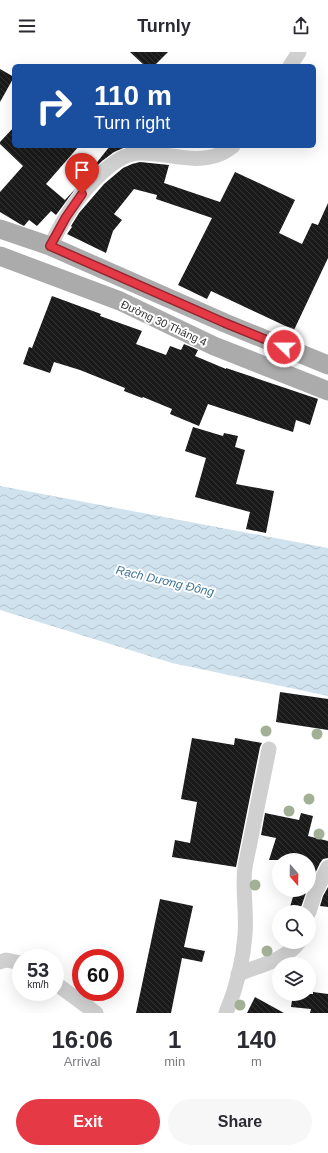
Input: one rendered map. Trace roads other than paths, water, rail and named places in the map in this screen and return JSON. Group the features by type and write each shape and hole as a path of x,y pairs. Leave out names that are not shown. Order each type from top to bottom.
{"main road":[{"path":"0,229 50,246 225,323 328,365"},
{"name":"Đường 30 Tháng 4","path":"0,256 120,302 214,346 328,391"},
{"path":"214,346 225,323"}],"street":[{"path":"50,246 66,217 82,194 101,173 121,158 138,152 201,159 220,154 230,148"},
{"path":"226,1013 234,993 245,936 243,880 269,749"},
{"path":"311,905 315,893 328,867"},
{"path":"238,974 284,956 294,949"},
{"path":"0,962 6,960 12,961"},
{"path":"64,990 96,1013"}],"water":[{"name":"Rạch Dương Đông","path":"0,486 328,548 328,696 172,663 0,610"}]}
